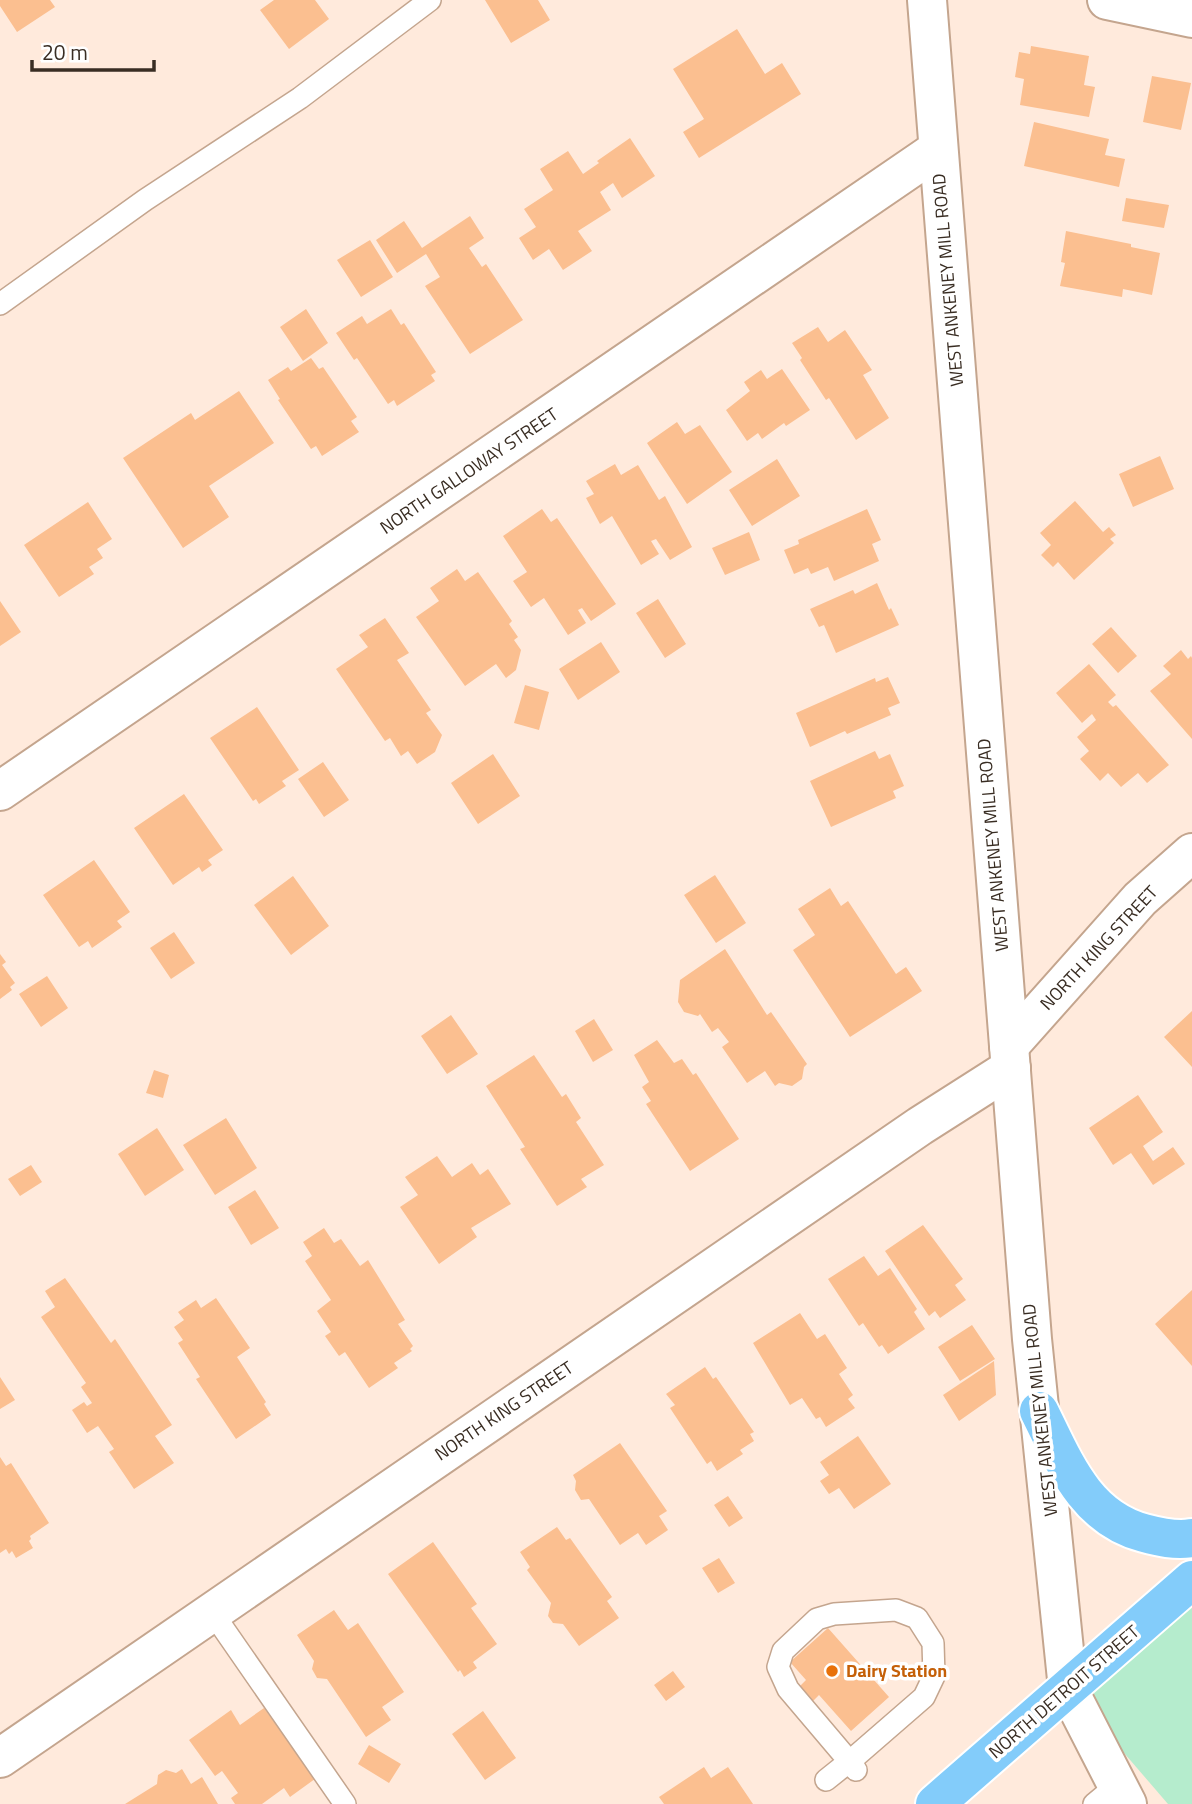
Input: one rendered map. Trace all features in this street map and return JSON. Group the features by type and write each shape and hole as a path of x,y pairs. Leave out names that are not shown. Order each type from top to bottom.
{"highway":[{"path":"1039,1411 1069,1472 1101,1513 1134,1531 1160,1538 1192,1538"},
{"name":"NORTH DETROIT STREET","path":"935,1804 1192,1580"}],"street":[{"name":"WEST ANKENEY MILL ROAD","path":"926,0 1039,1411 1068,1689"},
{"path":"1108,0 1192,18"},
{"name":"NORTH GALLOWAY STREET","path":"0,791 937,150"},
{"name":"NORTH KING STREET","path":"0,1758 920,1126 1010,1057 1140,899 1192,853"},
{"path":"1068,1689 1113,1798"}],"lane":[{"path":"0,304 145,200 300,98 430,0"},
{"path":"827,1780 853,1765 924,1697 934,1676 933,1643 917,1618 896,1610 834,1614 817,1619 783,1651 778,1667 788,1689 853,1765"},
{"path":"212,1612 345,1804"}],"green space":[{"path":"1192,1580 1192,1804 1168,1804 1069,1689"}],"building":[{"path":"0,0 50,0 55,7 17,32 0,6"},
{"path":"274,0 315,0 329,19 289,49 260,10"},
{"path":"485,0 538,0 550,20 511,43"},
{"path":"737,29 765,74 782,63 801,94 699,158 683,132 704,119 673,69"},
{"path":"1031,46 1089,56 1084,85 1095,87 1089,117 1020,105 1024,79 1015,77 1019,52 1030,54"},
{"path":"1152,76 1191,83 1181,130 1143,122"},
{"path":"1034,122 1109,139 1105,155 1125,159 1119,187 1024,166"},
{"path":"630,138 655,176 622,198 613,183 600,192 611,210 578,231 592,251 563,270 549,249 533,260 519,238 536,227 524,209 553,190 540,169 568,151 583,174"},
{"path":"1126,198 1169,205 1164,228 1122,221"},
{"path":"470,216 484,238 469,248 482,267 486,264 523,320 470,354 425,286 440,277 426,254 397,273 376,240 404,221 422,248"},
{"path":"1066,231 1131,244 1131,247 1160,253 1152,295 1123,289 1122,297 1060,286 1065,263 1061,262"},
{"path":"370,240 393,277 361,297 337,260"},
{"path":"306,309 328,343 303,361 280,327"},
{"path":"391,309 401,325 404,323 436,372 431,375 435,381 397,406 394,400 388,404 357,358 354,360 336,333 362,316 367,324"},
{"path":"818,327 828,342 845,330 872,370 863,375 889,418 856,440 829,398 826,400 792,343"},
{"path":"311,358 319,369 323,367 357,417 351,421 359,432 322,456 316,446 311,449 268,380 288,367 291,371"},
{"path":"782,369 810,410 786,426 784,423 762,439 758,433 747,441 726,410 750,391 744,382 761,370 767,379"},
{"path":"239,391 274,443 209,486 229,517 183,548 123,458 191,413 195,420"},
{"path":"677,422 685,434 700,425 732,472 687,504 647,443"},
{"path":"1160,456 1174,489 1133,507 1119,474"},
{"path":"777,459 800,496 752,526 729,490"},
{"path":"615,464 621,475 638,465 659,500 665,496 692,547 670,560 656,539 651,541 659,554 641,565 612,516 600,524 586,498 594,494 586,481"},
{"path":"1075,501 1103,532 1109,527 1116,535 1110,539 1114,543 1074,580 1058,562 1053,567 1041,555 1051,545 1040,533"},
{"path":"88,502 112,539 97,549 103,558 89,567 94,574 59,597 24,545"},
{"path":"542,509 551,522 557,518 616,604 591,621 582,608 578,610 586,623 568,635 544,598 531,607 513,581 527,572 503,536"},
{"path":"867,509 881,540 872,544 879,561 834,581 828,567 811,574 808,568 794,574 784,550 799,544 798,540"},
{"path":"749,532 760,560 725,575 712,548"},
{"path":"457,569 465,581 478,572 512,621 509,624 518,637 514,640 521,650 516,670 506,678 496,664 465,686 416,617 439,601 430,588"},
{"path":"877,583 899,625 836,653 824,625 819,627 810,609 853,590 855,594"},
{"path":"658,599 686,644 665,658 636,613"},
{"path":"0,601 21,632 0,646"},
{"path":"385,618 409,653 397,660 431,710 426,713 442,735 435,752 417,764 408,751 401,756 390,738 385,741 336,669 368,647 359,635"},
{"path":"1111,627 1137,656 1118,673 1092,644"},
{"path":"601,642 620,672 578,700 559,669"},
{"path":"1181,650 1188,659 1191,656 1192,658 1192,739 1150,691 1171,674 1163,666"},
{"path":"1089,664 1116,695 1108,702 1113,707 1116,705 1169,765 1147,783 1138,773 1121,787 1108,773 1100,781 1080,759 1089,751 1077,737 1096,720 1092,714 1082,723 1056,693"},
{"path":"888,677 900,703 888,708 891,715 810,747 796,713 875,678 876,682"},
{"path":"525,685 549,692 539,730 514,723"},
{"path":"257,707 299,770 282,781 286,786 259,804 256,799 253,801 210,738"},
{"path":"875,751 879,759 890,754 904,786 893,791 896,798 831,827 810,781"},
{"path":"493,754 520,796 478,824 451,783"},
{"path":"323,762 349,800 324,817 298,779"},
{"path":"184,794 223,850 208,860 212,865 202,872 199,867 173,885 134,828"},
{"path":"94,860 130,912 117,921 122,927 92,948 88,941 79,947 43,895"},
{"path":"715,875 746,923 716,943 684,895"},
{"path":"293,876 329,926 291,955 254,905"},
{"path":"830,888 841,906 848,901 896,974 906,967 922,991 850,1037 793,950 815,935 798,909"},
{"path":"174,932 195,963 171,979 150,948"},
{"path":"725,949 767,1015 771,1012 807,1064 802,1079 792,1086 779,1083 775,1086 765,1071 747,1083 722,1047 729,1042 718,1028 712,1032 700,1014 698,1016 684,1012 678,1002 680,980"},
{"path":"0,954 6,962 2,965 15,983 10,987 12,990 0,999"},
{"path":"47,976 68,1008 41,1027 19,994"},
{"path":"1192,1011 1192,1067 1164,1037"},
{"path":"451,1015 478,1054 447,1074 421,1036"},
{"path":"594,1019 613,1050 593,1062 575,1031"},
{"path":"657,1040 674,1063 682,1059 693,1075 696,1073 739,1139 690,1171 646,1104 651,1101 642,1087 649,1082 634,1055"},
{"path":"534,1055 562,1097 566,1094 581,1118 576,1122 604,1165 581,1179 587,1187 557,1206 520,1149 525,1147 486,1086"},
{"path":"154,1070 169,1075 163,1098 146,1093"},
{"path":"1138,1095 1163,1132 1143,1146 1153,1161 1173,1147 1185,1164 1153,1185 1131,1153 1113,1165 1089,1128"},
{"path":"226,1118 257,1168 215,1195 183,1145"},
{"path":"157,1128 184,1170 145,1196 118,1154"},
{"path":"437,1156 452,1177 472,1163 480,1175 488,1169 511,1204 471,1228 477,1237 439,1264 400,1207 418,1195 405,1177"},
{"path":"31,1165 42,1182 20,1196 8,1179"},
{"path":"255,1190 279,1228 251,1245 228,1207"},
{"path":"923,1225 963,1279 955,1285 966,1300 940,1318 935,1311 929,1316 885,1251"},
{"path":"324,1228 334,1243 341,1239 360,1266 368,1260 405,1320 398,1324 413,1346 410,1349 412,1351 394,1363 398,1368 369,1388 345,1352 339,1356 325,1336 331,1332 317,1311 331,1300 305,1261 312,1256 303,1242"},
{"path":"864,1256 878,1276 890,1268 917,1309 914,1312 925,1329 888,1354 882,1345 879,1347 863,1323 859,1326 828,1279"},
{"path":"65,1278 111,1343 115,1339 172,1425 155,1436 174,1463 134,1489 109,1452 114,1449 98,1426 87,1433 72,1410 84,1402 87,1406 92,1403 81,1387 86,1383 41,1317 55,1307 45,1291"},
{"path":"1192,1290 1192,1366 1155,1324"},
{"path":"216,1298 250,1348 237,1357 266,1402 264,1404 271,1415 236,1439 196,1379 200,1377 178,1343 183,1340 174,1327 184,1320 178,1312 196,1300 201,1308"},
{"path":"800,1313 817,1339 825,1334 847,1368 839,1374 853,1395 848,1399 855,1408 826,1427 820,1417 816,1419 802,1398 790,1405 753,1343"},
{"path":"972,1325 995,1359 960,1381 938,1347"},
{"path":"994,1361 996,1395 959,1421 943,1395"},
{"path":"705,1367 713,1379 716,1377 754,1432 750,1434 754,1441 740,1450 743,1454 717,1471 711,1461 707,1464 670,1408 675,1405 666,1394"},
{"path":"0,1377 15,1400 0,1409"},
{"path":"858,1436 891,1484 854,1509 839,1488 829,1494 820,1481 829,1475 820,1462"},
{"path":"620,1443 667,1511 659,1516 668,1530 646,1545 638,1533 620,1545 589,1499 581,1500 575,1490 576,1481 573,1475"},
{"path":"0,1457 6,1466 11,1463 49,1523 30,1536 29,1541 33,1548 16,1558 12,1551 9,1554 6,1549 0,1553"},
{"path":"728,1496 743,1518 729,1527 714,1505"},
{"path":"557,1527 566,1540 570,1538 612,1597 607,1601 619,1618 579,1646 563,1624 553,1623 548,1616 551,1603 527,1570 530,1567 520,1552"},
{"path":"433,1542 477,1604 471,1608 497,1644 473,1662 477,1668 464,1677 388,1574"},
{"path":"719,1558 735,1583 718,1593 702,1568"},
{"path":"334,1610 348,1630 358,1623 404,1692 382,1707 391,1720 366,1737 327,1679 317,1678 312,1669 314,1661 297,1635"},
{"name":"Dairy Station","path":"828,1628 889,1697 851,1731 819,1695 812,1702 799,1687 806,1680 790,1662"},
{"path":"673,1671 685,1687 666,1701 654,1685"},
{"path":"264,1708 300,1758 303,1755 319,1776 290,1797 284,1788 262,1804 235,1804 231,1798 238,1793 222,1771 215,1776 189,1740 231,1710 240,1725"},
{"path":"483,1711 516,1758 485,1780 452,1734"},
{"path":"369,1745 401,1764 389,1783 358,1764"},
{"path":"704,1767 711,1778 728,1767 753,1804 664,1804 659,1797"},
{"path":"182,1769 191,1784 202,1777 218,1804 125,1804 157,1784 158,1775 166,1770 176,1773"}],"place":[{"name":"Dairy Station","path":"832,1671"}]}
